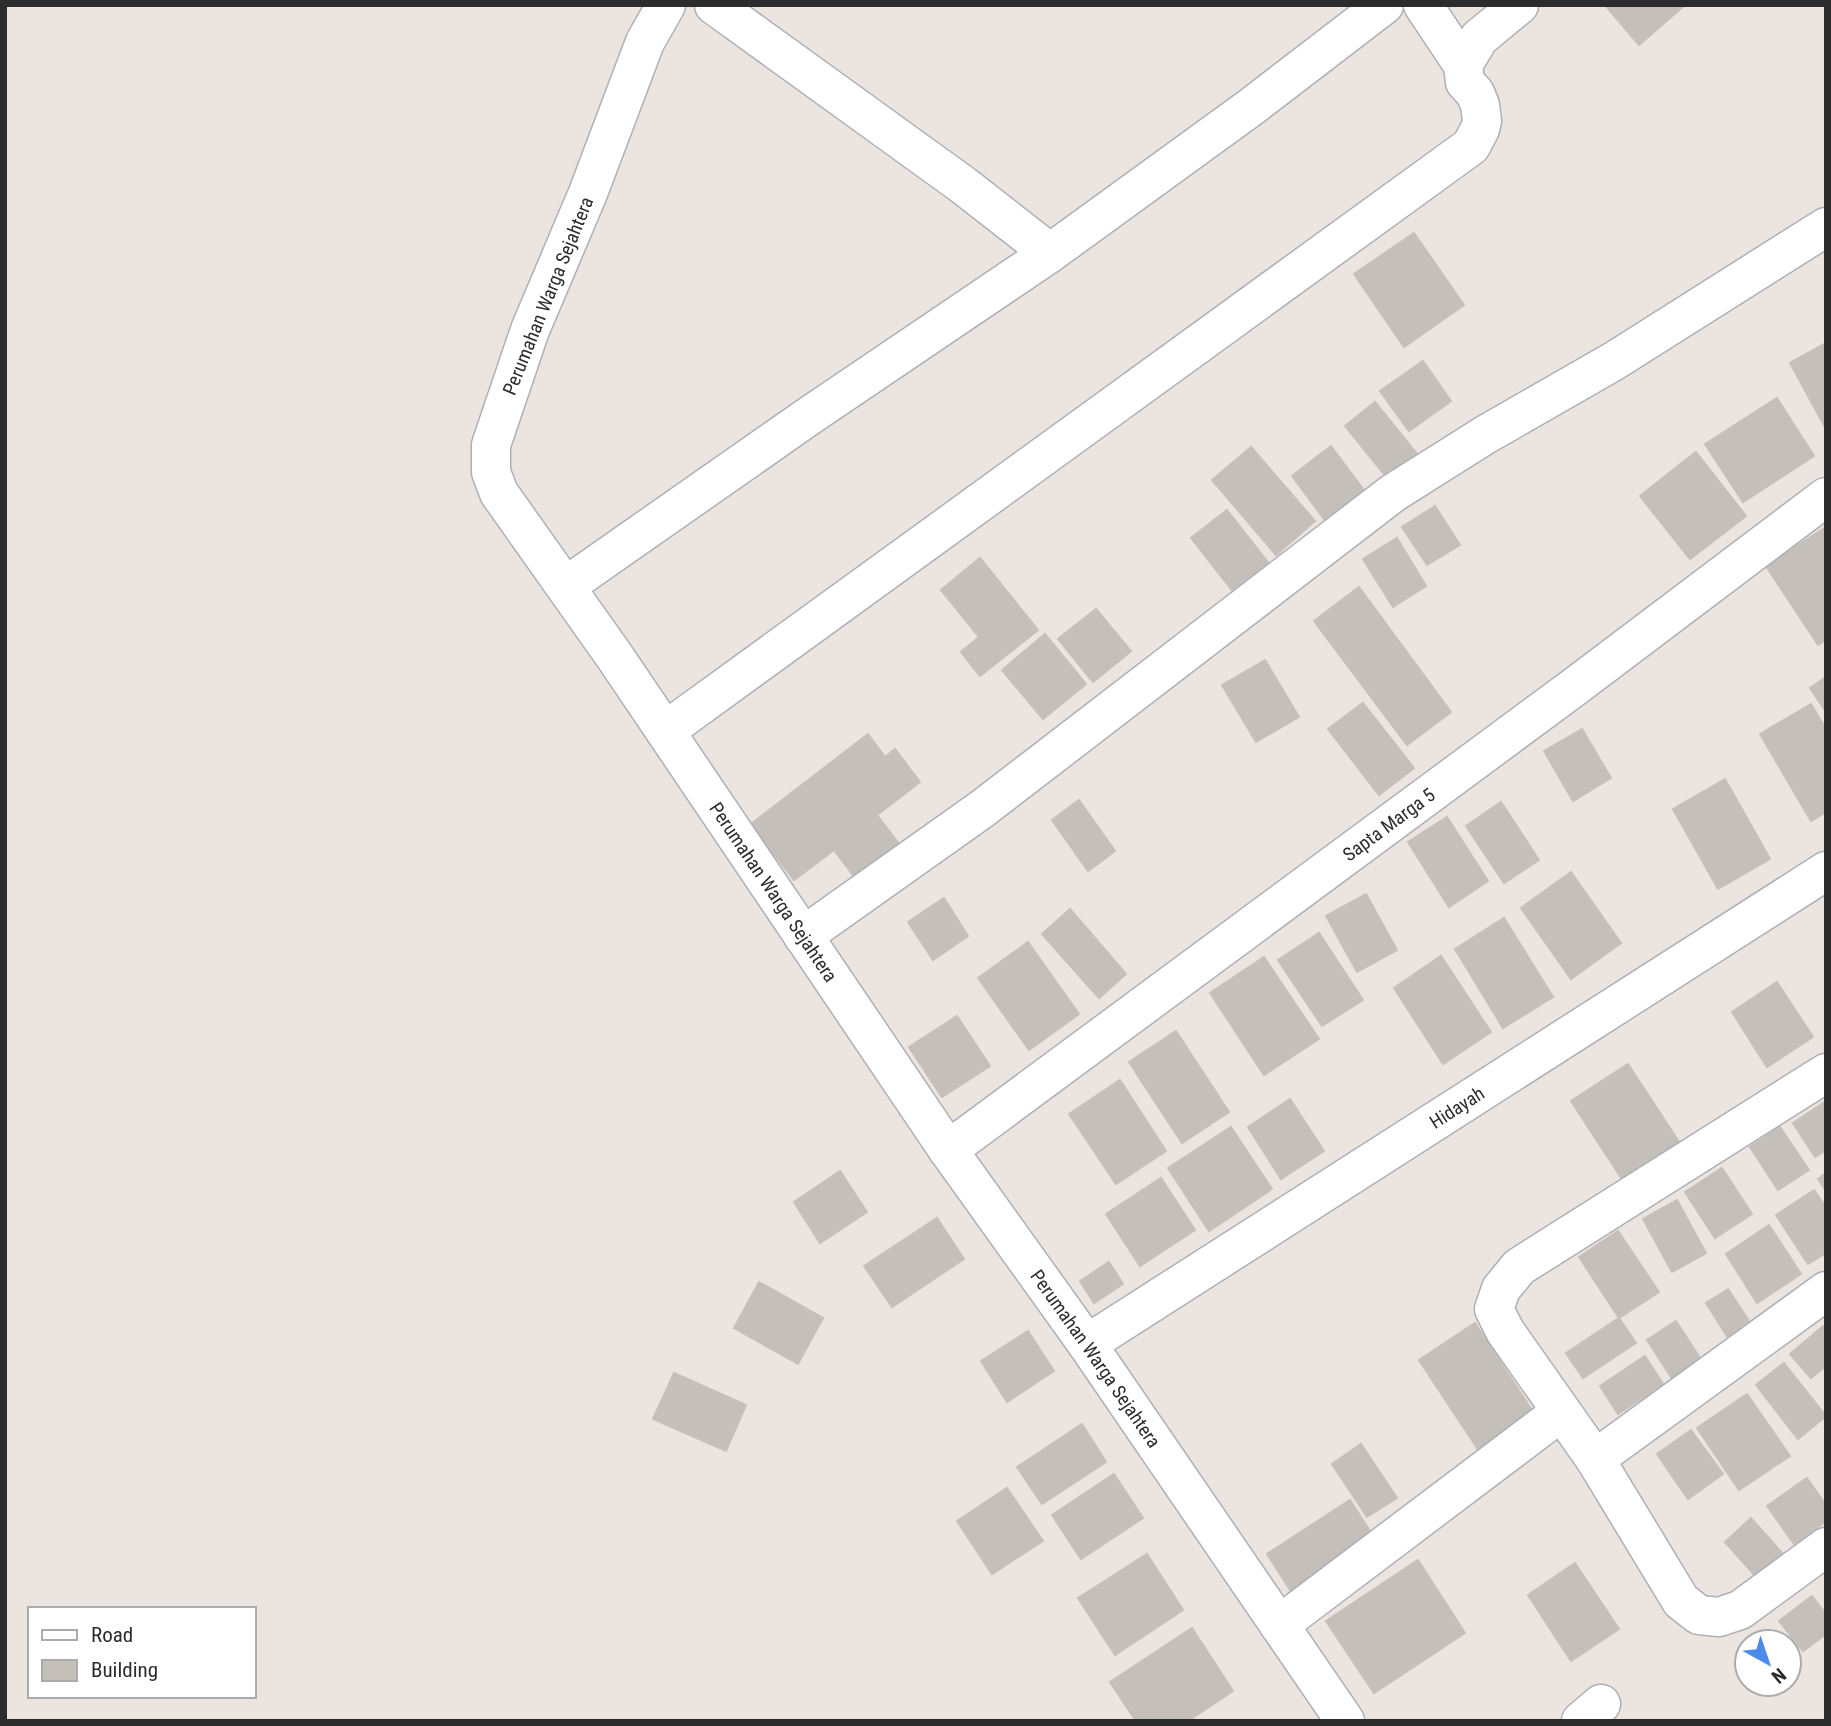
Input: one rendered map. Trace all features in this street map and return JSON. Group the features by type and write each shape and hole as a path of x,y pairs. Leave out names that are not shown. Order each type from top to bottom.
{"street":[{"name":"Perumahan Warga Sejahtera","path":"666,5 645,42 589,193 530,330 491,445 491,472 499,493 566,586 948,1150 1087,1344 1345,1721"},
{"path":"714,5 963,185 1050,253"},
{"path":"566,586 809,416 1050,253 1251,107 1384,5"},
{"path":"665,731 1465,151 1478,136 1482,121 1480,105 1475,93 1465,82 1463,65 1423,5"},
{"path":"1463,65 1479,38 1519,5"},
{"path":"803,936 982,809 1393,493 1485,435 1614,361 1826,227"},
{"name":"Sapta Marga 5","path":"948,1150 1573,688 1826,497"},
{"name":"Hidayah","path":"1087,1344 1826,871"},
{"path":"1826,1073 1519,1267 1501,1289 1494,1309 1505,1331 1595,1459 1681,1601 1699,1615 1719,1617 1740,1610 1826,1547"},
{"path":"1595,1459 1826,1291"},
{"path":"1279,1625 1561,1412"}],"building":[{"path":"1605,5 1685,5 1639,45"},
{"path":"1414,233 1464,305 1404,347 1354,274"},
{"path":"1826,343 1826,429 1790,363"},
{"path":"1423,361 1451,401 1409,431 1380,391"},
{"path":"1777,398 1814,456 1743,502 1705,444"},
{"path":"1375,402 1418,455 1388,479 1345,426"},
{"path":"1331,446 1372,501 1333,531 1292,476"},
{"path":"1251,447 1315,521 1276,555 1212,480"},
{"path":"1696,452 1746,516 1690,559 1640,496"},
{"path":"1435,506 1460,545 1427,565 1402,527"},
{"path":"1227,510 1278,575 1242,603 1191,538"},
{"path":"1826,527 1826,640 1818,645 1766,566"},
{"path":"1397,538 1426,586 1393,607 1363,559"},
{"path":"980,558 1038,630 980,676 961,652 979,637 941,590"},
{"path":"1359,587 1451,712 1407,745 1314,621"},
{"path":"1096,609 1131,651 1093,682 1058,639"},
{"path":"1045,634 1086,684 1043,719 1002,670"},
{"path":"1265,660 1299,717 1256,742 1222,685"},
{"path":"1826,677 1826,712 1810,688"},
{"path":"1363,703 1414,768 1379,795 1328,729"},
{"path":"1811,704 1826,729 1826,812 1811,821 1760,734"},
{"path":"1582,729 1611,778 1573,801 1544,751"},
{"path":"868,734 885,757 895,749 920,782 877,815 903,849 859,883 834,850 794,880 751,824"},
{"path":"1725,779 1770,859 1718,889 1673,809"},
{"path":"1079,800 1115,851 1088,871 1052,820"},
{"path":"1501,802 1539,860 1504,883 1466,826"},
{"path":"1447,817 1488,881 1449,907 1408,842"},
{"path":"1571,872 1621,943 1571,979 1521,908"},
{"path":"1366,894 1397,950 1357,972 1326,916"},
{"path":"944,898 968,936 933,960 908,922"},
{"path":"1070,909 1126,974 1099,998 1042,934"},
{"path":"1504,918 1553,997 1503,1028 1455,949"},
{"path":"1319,933 1363,1000 1322,1026 1278,960"},
{"path":"1028,942 1079,1014 1029,1050 978,978"},
{"path":"1441,956 1491,1032 1443,1064 1394,988"},
{"path":"1264,957 1319,1039 1264,1075 1210,993"},
{"path":"1777,982 1813,1037 1767,1067 1732,1012"},
{"path":"957,1016 990,1066 942,1097 909,1047"},
{"path":"1176,1031 1229,1112 1182,1143 1129,1062"},
{"path":"1628,1064 1679,1142 1622,1179 1571,1101"},
{"path":"1120,1080 1166,1151 1116,1184 1069,1114"},
{"path":"1290,1099 1324,1151 1281,1179 1248,1127"},
{"path":"1826,1101 1826,1150 1815,1157 1793,1123"},
{"path":"1231,1127 1272,1189 1209,1231 1168,1168"},
{"path":"1780,1127 1809,1170 1778,1190 1750,1147"},
{"path":"1722,1168 1752,1214 1715,1238 1685,1192"},
{"path":"840,1171 867,1212 820,1243 794,1202"},
{"path":"1826,1173 1826,1191 1818,1179"},
{"path":"1161,1178 1195,1230 1140,1266 1106,1214"},
{"path":"1814,1190 1826,1207 1826,1253 1808,1264 1776,1215"},
{"path":"1677,1200 1706,1253 1672,1272 1643,1219"},
{"path":"937,1218 964,1259 892,1307 864,1266"},
{"path":"1769,1225 1801,1274 1757,1303 1726,1254"},
{"path":"1618,1231 1659,1292 1619,1318 1579,1257"},
{"path":"1109,1262 1123,1284 1094,1303 1080,1281"},
{"path":"759,1282 823,1318 798,1364 734,1328"},
{"path":"1728,1289 1749,1321 1727,1336 1706,1303"},
{"path":"1619,1318 1636,1343 1583,1378 1566,1353"},
{"path":"1676,1321 1702,1361 1673,1380 1647,1340"},
{"path":"1475,1323 1537,1418 1481,1454 1419,1360"},
{"path":"1823,1326 1826,1329 1826,1366 1811,1378 1790,1354"},
{"path":"1028,1331 1054,1371 1007,1402 981,1361"},
{"path":"1645,1356 1663,1384 1618,1414 1600,1386"},
{"path":"1784,1363 1826,1416 1798,1439 1756,1385"},
{"path":"674,1373 746,1405 726,1451 653,1419"},
{"path":"1747,1394 1790,1456 1739,1490 1697,1428"},
{"path":"1082,1424 1106,1462 1042,1504 1017,1467"},
{"path":"1691,1430 1723,1474 1688,1499 1657,1454"},
{"path":"1361,1444 1397,1498 1367,1517 1332,1464"},
{"path":"1114,1474 1143,1518 1081,1559 1052,1515"},
{"path":"1807,1478 1826,1505 1826,1521 1794,1544 1767,1506"},
{"path":"1007,1488 1043,1541 992,1574 957,1521"},
{"path":"1350,1500 1377,1542 1294,1596 1267,1554"},
{"path":"1751,1518 1783,1554 1757,1578 1725,1542"},
{"path":"1147,1554 1183,1610 1115,1655 1078,1598"},
{"path":"1418,1560 1465,1633 1374,1693 1326,1621"},
{"path":"1575,1563 1619,1629 1571,1661 1528,1595"},
{"path":"1812,1596 1826,1614 1826,1634 1803,1651 1803,1628 1785,1628 1779,1621"},
{"path":"1192,1628 1233,1691 1188,1721 1136,1721 1110,1682"}]}
